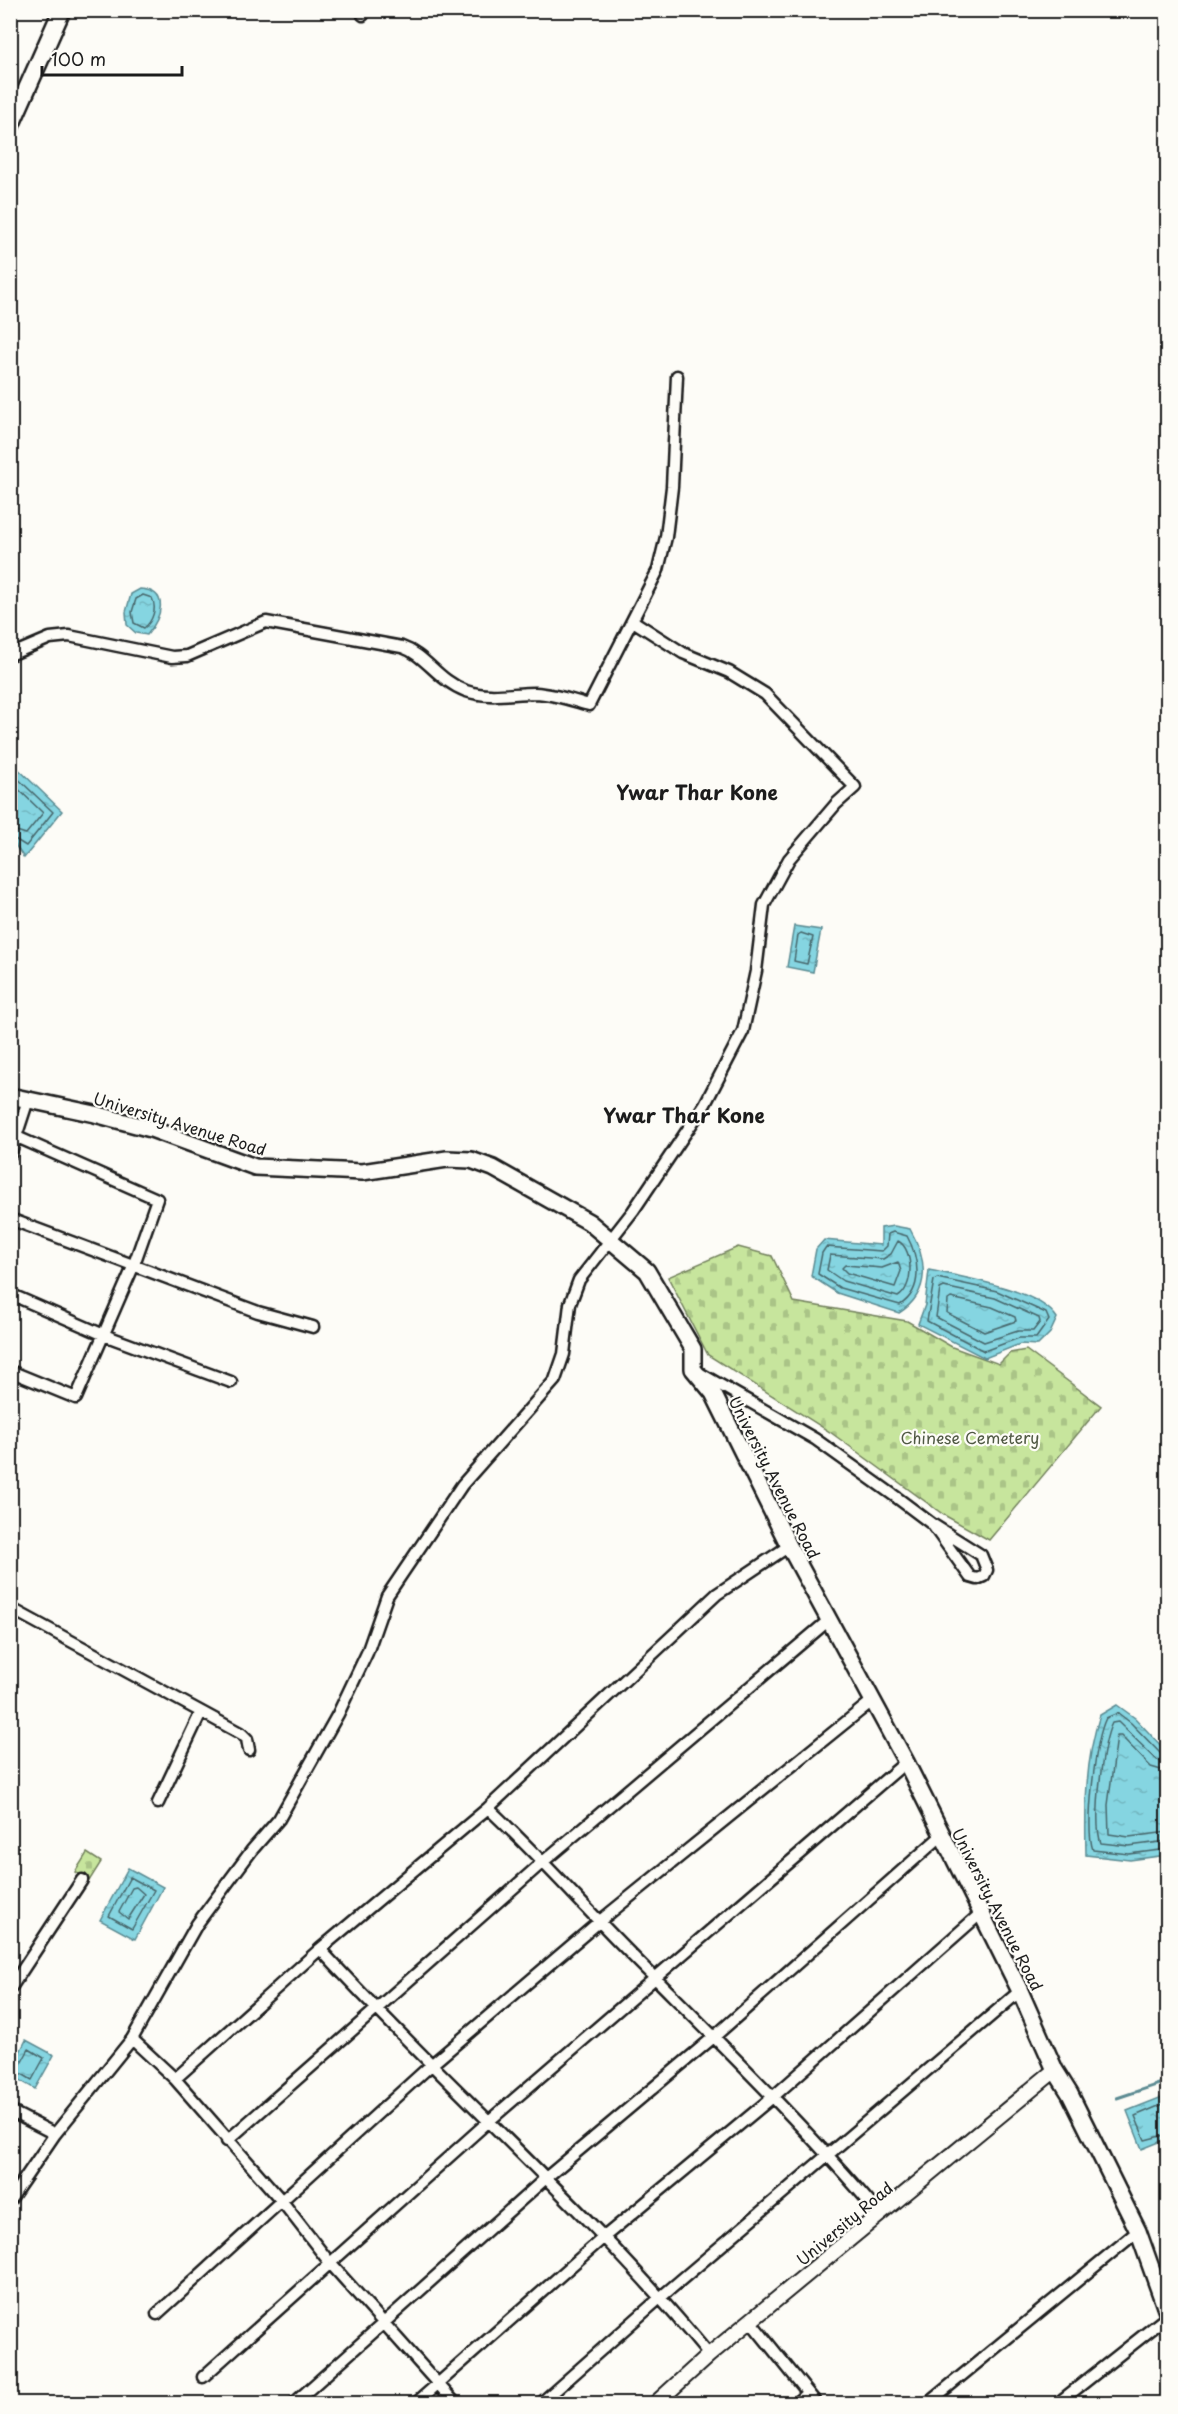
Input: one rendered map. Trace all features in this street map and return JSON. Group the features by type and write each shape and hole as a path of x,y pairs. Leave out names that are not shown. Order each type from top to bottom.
{"main road":[{"path":"10,127 62,10"},
{"name":"University Avenue Road","path":"10,1096 95,1114 151,1129 255,1167 362,1172 447,1159 471,1160 494,1168 589,1222 647,1270 693,1349 693,1369 713,1393 789,1546 906,1762 1020,1991 1055,2070 1070,2094 1138,2231 1167,2316"}],"street":[{"path":"10,655 50,638 69,636 172,657 186,656 267,622 402,647 415,652 445,681 467,692 495,697 534,693 555,695 589,705 658,570 666,537 672,487 677,376"},
{"path":"10,2199 55,2134 132,2039 197,1924 252,1850 279,1819 338,1714 367,1653 387,1596 462,1485 555,1380 564,1354 570,1304 579,1280 633,1211 705,1104 743,1031 756,971 764,906 789,859 836,804 855,787 765,694 729,672 683,653 633,621"},
{"path":"10,1155 28,1100"},
{"path":"10,1371 76,1398 133,1267 158,1199 17,1137"},
{"path":"10,1219 258,1312 313,1327"},
{"path":"10,1294 104,1335 231,1382"},
{"path":"693,1369 814,1439 932,1524 981,1556 987,1570 984,1576 970,1577 932,1524"},
{"path":"175,2079 320,1949 488,1808 717,1594 789,1546"},
{"path":"10,1608 243,1734 247,1739 249,1750"},
{"path":"228,2141 544,1861 829,1620"},
{"path":"157,2314 430,2066 600,1921 872,1701"},
{"path":"158,1803 201,1712"},
{"path":"203,2377 489,2121 906,1762"},
{"path":"488,1808 544,1861 656,1979 774,2096 880,2215"},
{"path":"293,2403 547,2177 715,2036 941,1836"},
{"path":"10,1989 82,1880"},
{"path":"415,2403 604,2237 774,2096 980,1914"},
{"path":"320,1949 430,2066 547,2177 661,2297 709,2355"},
{"path":"540,2403 1020,1991"},
{"path":"132,2039 175,2079 281,2200 330,2263 456,2403"},
{"name":"University Road","path":"655,2403 709,2355 1055,2070"},
{"path":"10,2111 55,2134"},
{"path":"927,2403 1138,2231"},
{"path":"1057,2403 1167,2316"},
{"path":"751,2322 817,2403"},
{"path":"795,2403 807,2393"}],"green space":[{"name":"Chinese Cemetery","path":"738,1247 772,1256 794,1302 907,1321 952,1347 999,1364 1010,1353 1026,1350 1101,1406 989,1540 944,1515 830,1432 708,1355 668,1277"},
{"path":"87,1853 101,1862 89,1881 75,1872"}],"water":[{"path":"140,589 150,591 160,600 159,614 147,635 136,633 127,625 126,612 131,594"},
{"path":"11,762 62,811 24,858 11,839"},
{"path":"794,926 821,930 813,972 787,967"},
{"path":"894,1226 910,1229 923,1263 921,1285 917,1295 910,1305 899,1313 837,1293 811,1276 816,1249 824,1240 881,1245 881,1228"},
{"path":"929,1270 1017,1292 1048,1308 1057,1318 1050,1333 1038,1345 1020,1344 985,1358 918,1324 925,1305"},
{"path":"1117,1705 1135,1718 1167,1752 1167,1855 1130,1860 1086,1855 1086,1802 1091,1749 1100,1715"},
{"path":"128,1868 163,1887 135,1939 100,1920"},
{"path":"26,2040 54,2055 35,2089 11,2075 11,2070"},
{"path":"1167,2095 1167,2139 1142,2149 1127,2111"}],"waterway":[{"path":"1117,2098 1168,2081"}],"district":[{"name":"Ywar Thar Kone","path":"697,792"},
{"name":"Ywar Thar Kone","path":"684,1115"}]}
